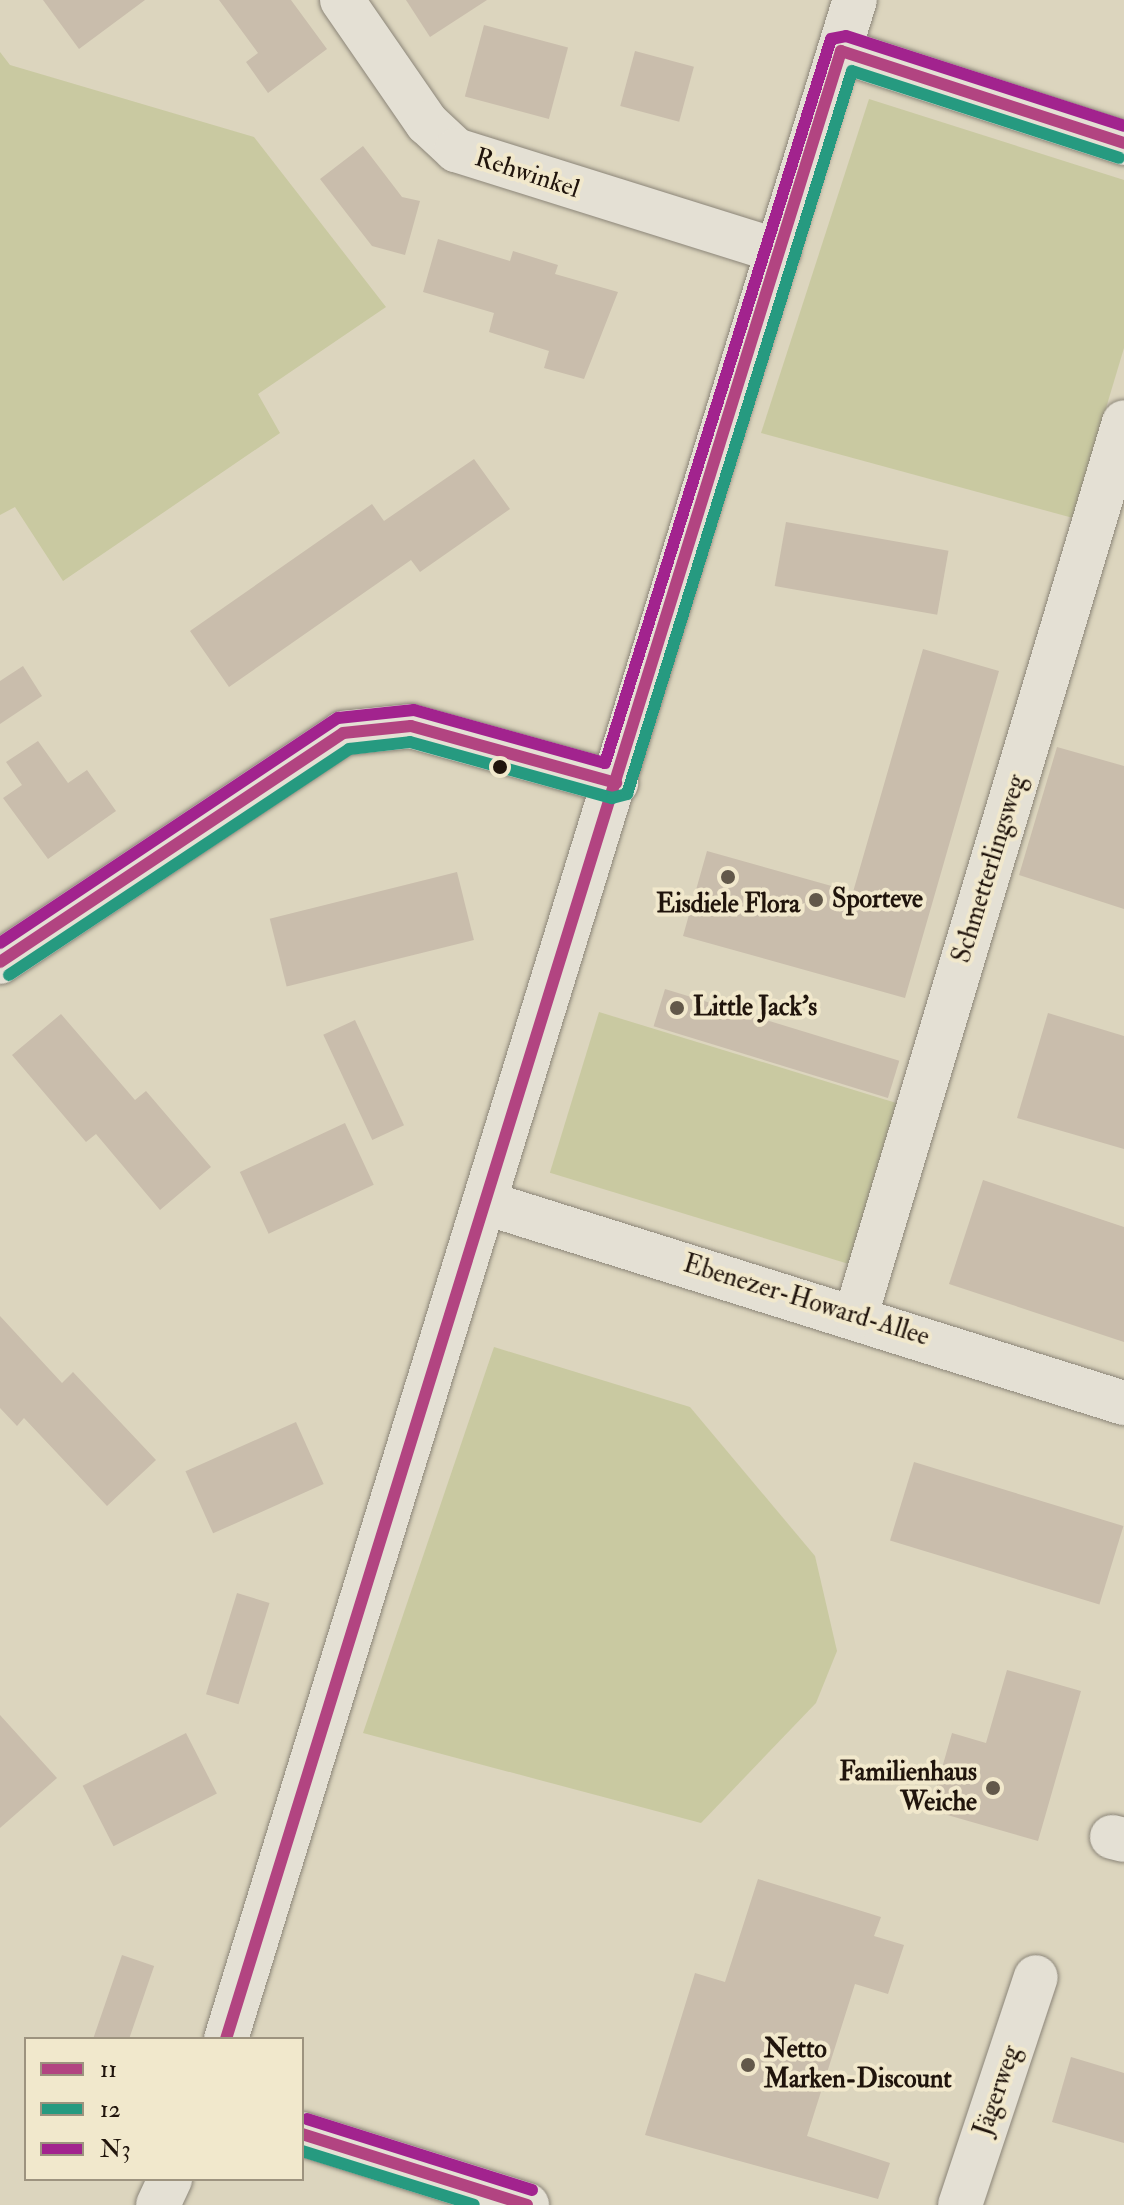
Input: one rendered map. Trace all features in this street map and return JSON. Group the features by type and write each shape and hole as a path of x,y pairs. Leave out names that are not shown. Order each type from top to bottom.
{"street":[{"name":"Rehwinkel","path":"342,0 427,123 456,150 779,251"},
{"path":"227,2037 616,783 855,0"},
{"path":"841,51 1124,143"},
{"name":"Schmetterlingsweg","path":"856,1315 1124,422"},
{"path":"0,962 343,733 411,726 616,783"},
{"name":"Ebenezer-Howard-Allee","path":"486,1203 856,1315 1124,1403"},
{"name":"Jägerweg","path":"960,2205 1036,1977"},
{"path":"304,2135 527,2205"},
{"path":"158,2205 169,2181"}],"green space":[{"path":"0,52 10,65 254,137 386,307 258,394 280,433 63,581 15,507 0,515"},
{"path":"869,99 1124,180 1124,348 1073,518 761,433"},
{"path":"599,1012 901,1104 852,1265 550,1173"},
{"path":"494,1347 690,1407 815,1556 837,1651 816,1703 701,1823 363,1733"}],"building":[{"path":"43,0 145,0 79,49"},
{"path":"219,0 291,0 327,49 268,93 246,62 258,53"},
{"path":"406,0 487,0 430,37"},
{"path":"484,25 568,48 549,119 465,96"},
{"path":"635,51 694,67 679,122 620,106"},
{"path":"363,146 402,197 420,201 405,255 372,246 320,179"},
{"path":"438,239 510,261 513,251 558,265 555,274 618,292 584,379 544,368 549,351 489,332 494,313 423,292"},
{"path":"474,459 510,509 420,572 411,560 229,687 190,631 372,504 384,521"},
{"path":"786,522 948,551 937,615 775,586"},
{"path":"923,649 999,671 905,998 683,936 707,851 853,892"},
{"path":"23,666 42,696 0,724 0,681"},
{"path":"38,741 68,783 87,770 116,811 48,859 3,798 22,785 6,762"},
{"path":"1057,747 1124,766 1124,909 1019,875"},
{"path":"457,872 474,940 287,987 270,919"},
{"path":"665,989 899,1061 888,1098 654,1026"},
{"path":"1048,1013 1124,1036 1124,1149 1017,1118"},
{"path":"61,1014 135,1100 146,1091 211,1167 160,1210 96,1134 86,1142 12,1055"},
{"path":"355,1020 404,1125 372,1140 323,1035"},
{"path":"345,1123 374,1185 269,1234 240,1172"},
{"path":"983,1180 1124,1227 1124,1342 949,1284"},
{"path":"0,1316 62,1383 73,1372 156,1460 107,1506 24,1418 17,1426 0,1408"},
{"path":"296,1422 324,1484 213,1533 185,1471"},
{"path":"914,1462 1123,1526 1099,1604 890,1540"},
{"path":"237,1593 270,1603 239,1704 206,1694"},
{"path":"1007,1670 1081,1691 1038,1841 930,1810 952,1733 986,1743"},
{"path":"0,1715 57,1778 0,1828"},
{"path":"186,1733 217,1794 114,1846 83,1786"},
{"name":"Netto Marken-Discount","path":"758,1879 881,1917 874,1936 904,1945 888,1994 855,1984 807,2136 890,2163 878,2199 645,2135 695,1973 725,1982"},
{"path":"122,1955 154,1966 130,2037 94,2037"},
{"path":"1071,2057 1124,2073 1124,2143 1052,2122"}],"transit line":[{"name":"N3","path":"0,943 338,718 414,710 605,763 831,39 846,36 1124,126"},
{"name":"11","path":"227,2037 841,51 1124,143"},
{"name":"12","path":"9,975 349,749 410,742 612,798 627,794 852,71 1119,158"},
{"name":"11","path":"0,962 343,733 411,726 616,783"},
{"name":"N3","path":"307,2119 532,2190"},
{"name":"11","path":"304,2135 527,2205"},
{"name":"12","path":"304,2152 474,2205"}],"place":[{"name":"Eisdiele Flora","path":"728,877"},
{"name":"Sporteve","path":"816,900"},
{"name":"Little Jack's","path":"677,1008"},
{"name":"Familienhaus Weiche","path":"993,1788"},
{"name":"Netto Marken-Discount","path":"748,2065"}]}
